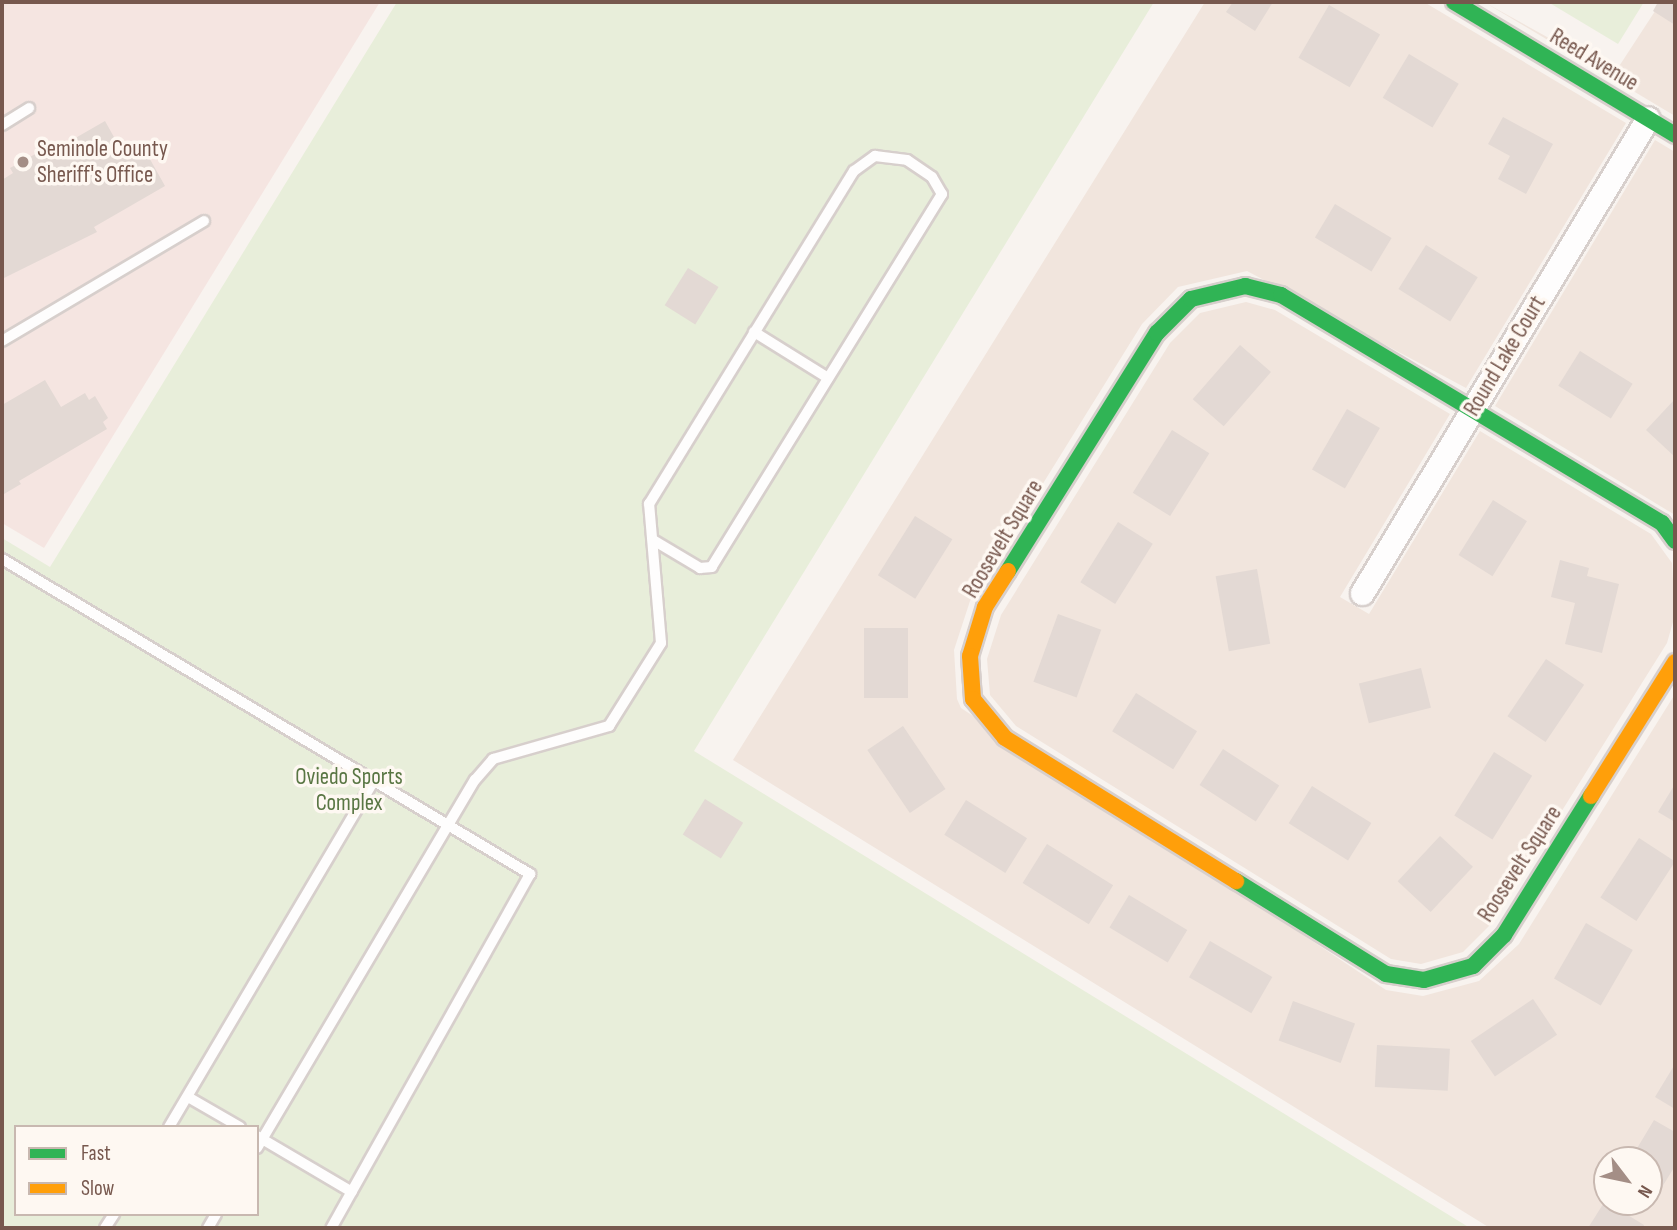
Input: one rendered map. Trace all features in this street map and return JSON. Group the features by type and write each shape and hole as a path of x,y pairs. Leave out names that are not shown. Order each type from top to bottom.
{"street":[{"name":"Reed Avenue","path":"1454,2 1675,135"},
{"name":"Round Lake Court","path":"1362,593 1648,118"},
{"name":"Roosevelt Square","path":"1675,541 1662,523 1280,295 1245,286 1191,299 1157,333 985,607 970,656 973,699 1005,738 1386,974 1424,980 1473,966 1504,935 1675,662"}],"lane":[{"path":"2,125 29,108"},
{"path":"352,1192 259,1141 475,780 493,759 609,726 661,643 649,504 854,171 875,156 907,160 932,177 942,194 712,566 700,568 653,540"},
{"path":"2,341 204,221"},
{"path":"754,332 828,378"},
{"path":"2,559 530,874 331,1228"},
{"path":"170,1125 374,781"},
{"path":"187,1097 236,1125"}],"shaded area":[{"path":"2,2 380,2 44,548 2,523"},
{"path":"1205,2 1424,2 1626,123 1466,388 1247,271 1178,287 1142,324 970,601 954,650 957,699 961,708 1386,990 1423,996 1479,981 1519,944 1675,694 1675,1228 1490,1228 733,760"},
{"path":"1484,2 1614,74 1661,2 1675,2 1675,116"},
{"path":"1655,140 1675,152 1675,515 1495,406"},
{"path":"1246,302 1275,310 1450,414 1340,597 1369,614 1480,431 1651,534 1672,563 1675,615 1667,643 1491,924 1463,952 1421,964 1391,959 1016,726 990,695 987,659 1001,615 1170,343 1200,313"}],"green space":[{"name":"Oviedo Sports Complex","path":"397,2 1154,2 694,751 1470,1228 2,1228 2,538 50,567"},
{"path":"1548,2 1644,2 1618,44"}],"building":[{"path":"1233,2 1273,2 1255,31 1226,12"},
{"path":"1658,2 1675,2 1675,25 1653,11"},
{"path":"1329,5 1380,34 1350,87 1298,58"},
{"path":"1409,54 1459,84 1432,128 1383,98"},
{"path":"1503,117 1553,144 1526,194 1498,179 1510,156 1488,144"},
{"path":"105,121 124,155 142,145 165,186 94,227 97,232 4,278 2,180 13,173 10,168 48,147 51,152"},
{"path":"1335,204 1392,238 1371,271 1315,237"},
{"path":"1426,245 1478,277 1450,321 1398,289"},
{"path":"688,268 719,287 695,324 665,305"},
{"path":"1240,345 1271,372 1224,426 1193,399"},
{"path":"1580,351 1633,384 1611,419 1558,386"},
{"path":"45,380 61,407 85,393 89,400 95,396 108,418 103,422 107,429 19,481 21,484 4,494 2,405"},
{"path":"1675,399 1675,457 1646,430"},
{"path":"1347,409 1380,428 1345,489 1312,470"},
{"path":"1172,430 1209,453 1170,516 1133,493"},
{"path":"1493,500 1527,521 1492,576 1459,555"},
{"path":"915,516 952,539 915,599 878,575"},
{"path":"1118,522 1153,544 1115,604 1080,582"},
{"path":"1560,560 1589,568 1587,576 1619,584 1602,653 1565,644 1575,603 1551,597"},
{"path":"1257,569 1270,644 1229,651 1216,576"},
{"path":"1058,614 1101,630 1077,697 1033,682"},
{"path":"864,628 908,628 908,698 864,698"},
{"path":"1546,659 1584,685 1546,742 1507,716"},
{"path":"1421,668 1431,708 1369,723 1359,683"},
{"path":"1136,693 1197,731 1173,769 1112,731"},
{"path":"903,726 945,789 910,813 867,750"},
{"path":"1223,749 1279,785 1256,822 1200,785"},
{"path":"1494,752 1532,776 1492,839 1454,816"},
{"path":"1675,784 1675,822 1658,812"},
{"path":"1312,786 1371,823 1348,860 1289,823"},
{"path":"705,799 743,823 721,858 683,835"},
{"path":"966,800 1027,838 1005,873 944,835"},
{"path":"1440,836 1473,867 1431,912 1398,881"},
{"path":"1639,838 1675,862 1636,921 1600,898"},
{"path":"1047,844 1113,885 1089,924 1023,883"},
{"path":"1129,895 1187,930 1168,963 1109,928"},
{"path":"1586,923 1633,950 1601,1005 1554,978"},
{"path":"1210,941 1272,977 1251,1013 1189,977"},
{"path":"1533,999 1557,1035 1495,1077 1471,1041"},
{"path":"1293,1001 1355,1024 1341,1063 1279,1040"},
{"path":"1377,1045 1450,1049 1448,1091 1375,1087"},
{"path":"1675,1064 1675,1109 1655,1097"},
{"path":"1654,1120 1675,1132 1675,1166 1663,1186 1663,1146 1638,1146"},
{"path":"1596,1216 1629,1216 1644,1225 1643,1228 1588,1228"}],"traffic: fast":[{"path":"1454,2 1675,135"},
{"path":"1008,571 1157,333 1191,299 1245,286 1281,295 1662,523 1675,541"},
{"path":"1236,881 1386,974 1424,980 1473,966 1504,935 1591,796"}],"traffic: slow":[{"path":"1008,571 985,607 970,656 973,699 1005,738 1236,881"},
{"path":"1591,796 1675,662"}],"place":[{"name":"Seminole County Sheriff's Office","path":"23,162"}]}
